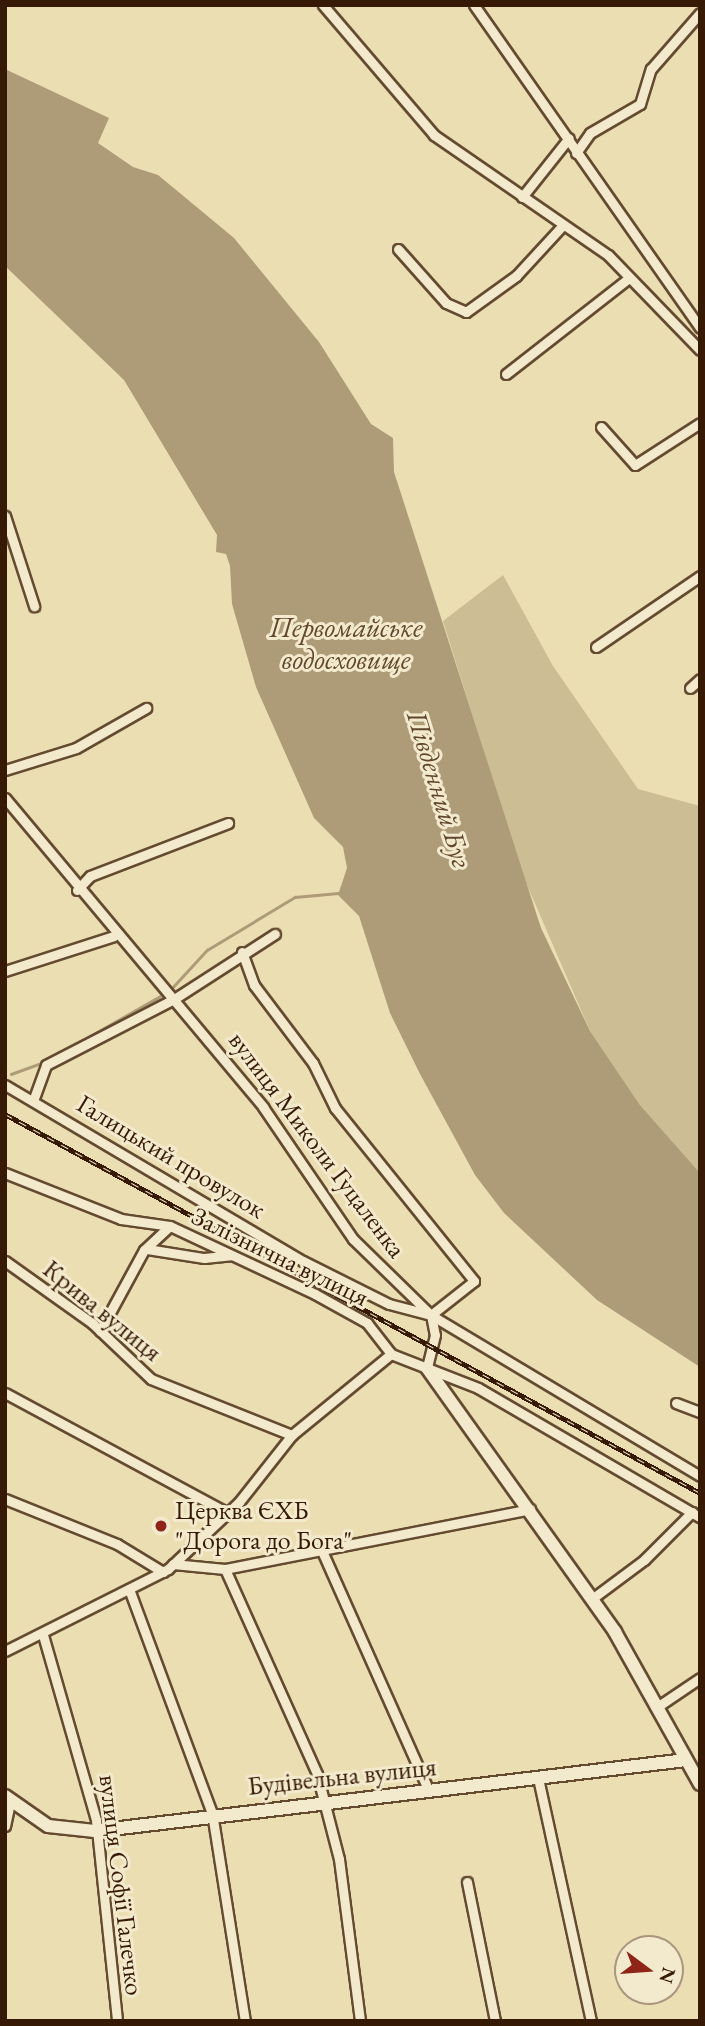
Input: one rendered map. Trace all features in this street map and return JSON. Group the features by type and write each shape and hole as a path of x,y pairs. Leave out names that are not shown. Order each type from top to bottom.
{"street":[{"path":"323,5 405,108 563,225 629,278 700,350"},
{"path":"474,5 700,328"},
{"path":"576,153 590,133 640,104 651,69 674,35 700,13"},
{"path":"522,197 569,138"},
{"path":"398,248 446,303 466,312 516,276 563,225"},
{"path":"506,374 629,278"},
{"path":"601,427 635,465 700,423"},
{"path":"5,516 34,606"},
{"path":"596,647 700,576"},
{"path":"690,688 700,679"},
{"path":"5,770 76,748 146,708"},
{"name":"вулиця Миколи Гуцаленка","path":"5,798 114,936 174,999 263,1107 353,1239 431,1315"},
{"path":"77,890 90,876 228,823"},
{"path":"33,1101 46,1065 174,999 242,952 275,934"},
{"path":"5,971 114,936"},
{"path":"242,952 254,985 313,1062 335,1108 474,1281 431,1315"},
{"name":"Галицький провулок","path":"5,1085 303,1261 389,1304 431,1315"},
{"name":"Залізнична вулиця","path":"5,1173 121,1219 170,1226 232,1255 367,1323 391,1354"},
{"path":"100,1331 145,1249 170,1226"},
{"path":"145,1249 204,1258 232,1255"},
{"name":"Крива вулиця","path":"5,1261 100,1331 151,1379 292,1435"},
{"path":"431,1315 435,1335 427,1368 593,1598 660,1705 686,1760 700,1782"},
{"path":"431,1315 700,1476"},
{"path":"5,1651 43,1635 163,1572 228,1513 292,1435 391,1354 478,1388 696,1515 645,1560 593,1598"},
{"path":"5,1392 228,1513"},
{"path":"676,1403 700,1412"},
{"path":"5,1499 117,1544 163,1572"},
{"path":"173,1564 225,1569 530,1509"},
{"path":"321,1551 429,1791"},
{"path":"225,1569 292,1711 326,1803 360,2021"},
{"path":"129,1589 212,1813 245,2021"},
{"name":"вулиця Софії Галечко","path":"43,1635 82,1756 95,1831 117,2021"},
{"path":"660,1705 700,1678"},
{"name":"Будівельна вулиця","path":"7,1799 48,1826 95,1831 212,1813 326,1803 686,1760"},
{"path":"538,1778 591,2021"},
{"path":"5,1826 7,1799"},
{"path":"467,1882 495,2021"}],"shaded area":[{"path":"503,575 553,666 638,789 700,806 700,1173 640,1105 590,1031 521,871 443,621"}],"water":[{"name":"Первомайське водосховище","path":"5,69 109,118 98,143 133,167 158,175 234,238 319,342 371,424 393,438 394,472 541,928 590,1031 640,1105 700,1173 700,1367 597,1300 504,1213 475,1175 420,1074 390,1013 359,916 338,895 347,868 343,847 314,818 256,687 232,604 230,566 226,554 216,552 217,535 124,380 5,266"}],"waterway":[{"path":"171,989 207,950 295,897 338,893"},
{"path":"62,1052 159,997"},
{"path":"11,1074 44,1062"}],"railway":[{"path":"5,1114 700,1493"}],"place":[{"name":"Церква ЄХБ \"Дорога до Бога\"","path":"161,1526"}],"water label":[{"name":"Південний Буг","path":"440,789"}]}
